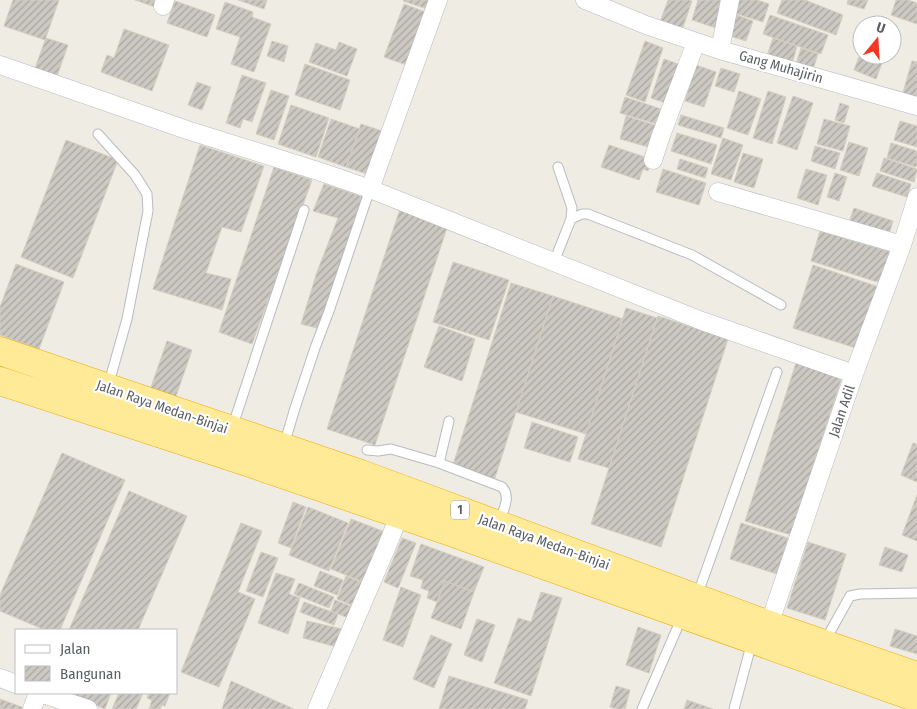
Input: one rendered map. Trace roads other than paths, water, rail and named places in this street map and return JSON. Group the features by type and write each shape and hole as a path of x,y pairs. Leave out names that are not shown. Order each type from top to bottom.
{"highway":[{"name":"Jalan Raya Medan-Binjai","path":"0,351 231,430 266,451"},
{"name":"Jalan Raya Medan-Binjai","path":"0,382 266,451 404,503 498,524 690,606"},
{"name":"Jalan Raya Medan-Binjai","path":"404,503 451,532 690,606 761,632 917,698"},
{"name":"Jalan Raya Medan-Binjai","path":"761,632 823,644 917,676"}],"street":[{"path":"370,189 438,0"},
{"name":"Gang Muhajirin","path":"585,0 646,25 720,50 917,106"},
{"path":"720,50 730,0"},
{"path":"654,160 660,138 696,42"},
{"path":"0,65 187,130 370,189 702,321 854,374"},
{"path":"718,192 902,245"},
{"name":"Jalan Adil","path":"761,632 902,245 917,197"},
{"path":"317,709 404,503"},
{"path":"0,678 15,684"},
{"path":"32,709 39,694"},
{"path":"42,694 88,709"}],"lane":[{"path":"98,134 135,175 147,194 148,211 127,319 108,389"},
{"path":"554,262 571,219 572,208 558,167"},
{"path":"266,451 295,408 370,189"},
{"path":"231,430 304,210"},
{"path":"571,219 582,214 588,214 692,256 781,305"},
{"path":"642,709 690,606 777,372"},
{"path":"439,463 449,420"},
{"path":"367,450 391,449 439,463 502,487 506,491 507,499 498,524"},
{"path":"823,644 850,596 860,594 917,594"},
{"path":"734,709 761,632"}]}
